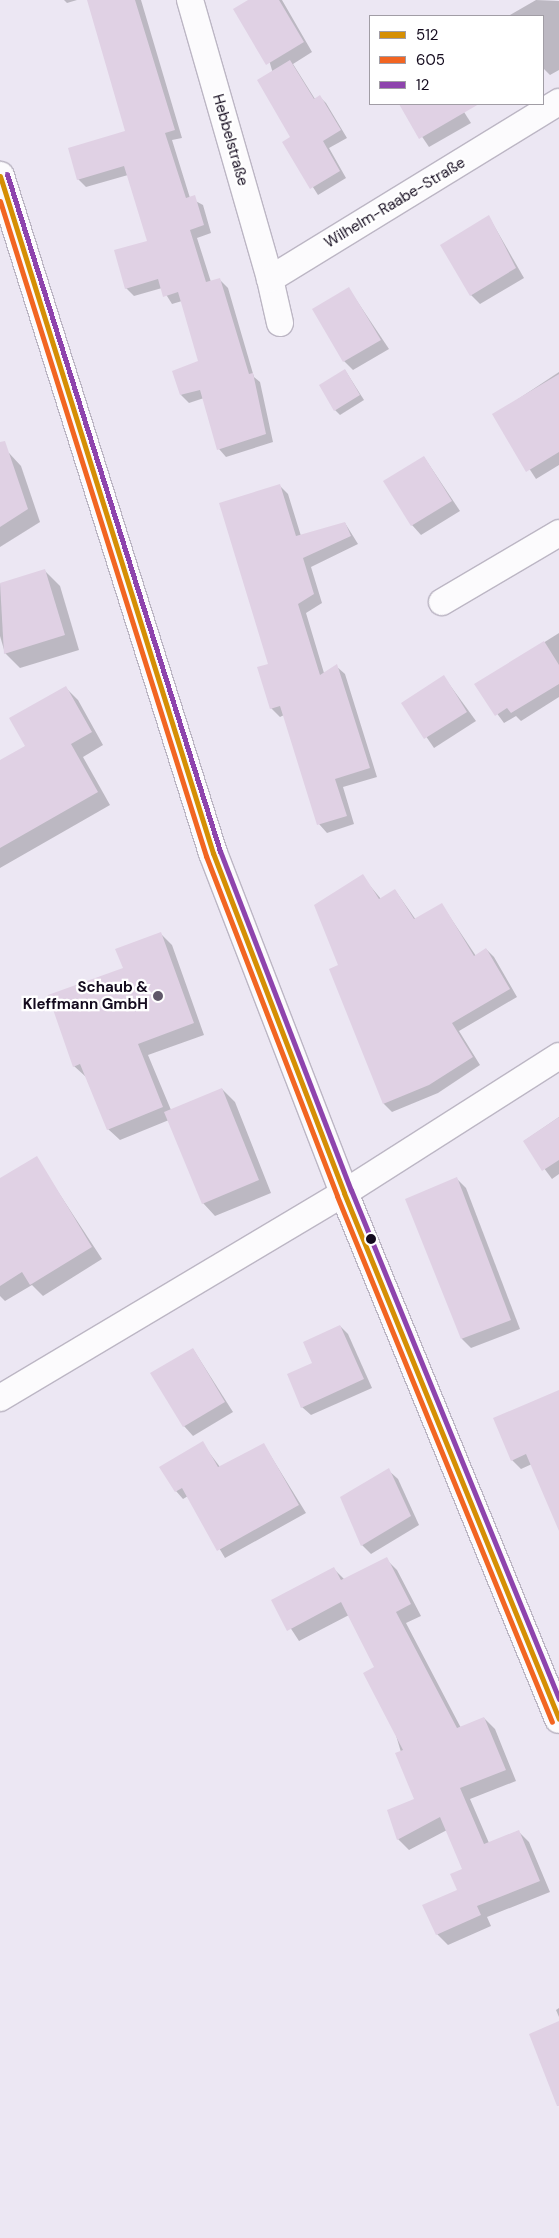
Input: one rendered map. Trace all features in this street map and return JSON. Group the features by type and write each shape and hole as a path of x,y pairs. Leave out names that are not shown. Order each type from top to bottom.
{"main road":[{"path":"0,176 213,853 344,1193 559,1719"}],"street":[{"name":"Hebbelstraße","path":"190,0 270,279"},
{"name":"Wilhelm-Raabe-Straße","path":"270,279 559,102"},
{"path":"270,279 280,323"},
{"path":"442,602 559,533"},
{"path":"0,1398 344,1193 559,1056"}],"building":[{"path":"87,0 135,0 175,130 165,133 186,198 195,195 204,225 190,230 206,282 220,278 249,374 253,373 266,434 217,450 200,390 180,395 172,371 198,361 178,292 163,297 158,279 125,289 114,250 147,241 124,166 77,180 68,148 125,131"},
{"path":"248,0 279,0 304,42 266,65 233,9"},
{"path":"290,60 314,99 320,95 341,130 323,141 340,171 310,189 282,142 290,137 257,80"},
{"path":"400,105 477,105 419,139"},
{"path":"489,215 516,268 470,296 440,245"},
{"path":"349,287 381,340 343,362 312,309"},
{"path":"345,369 360,395 334,411 319,385"},
{"path":"559,374 559,452 526,472 492,414"},
{"path":"5,441 28,509 0,527 0,442"},
{"path":"424,456 452,501 411,526 383,481"},
{"path":"280,484 296,536 345,522 351,536 303,558 314,594 298,604 320,675 337,664 370,768 335,779 347,816 317,825 280,706 270,709 257,667 268,664 219,503"},
{"path":"45,569 65,635 4,654 0,583"},
{"path":"544,641 559,665 559,684 511,713 507,708 495,716 474,684"},
{"path":"444,675 467,712 424,739 401,703"},
{"path":"66,686 92,732 71,744 98,792 0,848 0,760 25,746 9,718"},
{"path":"363,874 379,899 395,889 414,919 442,903 474,956 486,948 510,989 452,1023 473,1057 429,1085 383,1104 329,969 338,965 314,905"},
{"path":"161,932 194,1023 138,1044 163,1107 107,1130 80,1064 73,1067 48,995 123,968 115,949"},
{"path":"222,1088 259,1180 202,1204 164,1112"},
{"path":"559,1117 559,1160 542,1171 523,1141"},
{"path":"37,1156 92,1247 30,1285 22,1272 0,1286 0,1178"},
{"path":"457,1177 511,1320 461,1339 405,1199"},
{"path":"340,1325 364,1379 301,1408 287,1374 312,1363 303,1342"},
{"path":"193,1348 225,1402 183,1427 150,1373"},
{"path":"559,1390 559,1531 526,1454 511,1461 493,1418"},
{"path":"203,1441 218,1467 264,1443 299,1505 217,1551 182,1488 175,1492 159,1467"},
{"path":"389,1468 411,1516 361,1546 340,1497"},
{"path":"387,1557 411,1604 396,1612 457,1728 484,1717 506,1770 460,1788 484,1844 519,1830 540,1881 477,1906 481,1915 436,1935 422,1905 457,1890 450,1874 462,1869 440,1817 397,1840 387,1810 414,1799 395,1753 403,1750 363,1673 374,1667 341,1602 287,1631 271,1600 334,1567 341,1580"},
{"path":"559,2021 559,2106 557,2106 529,2034"}],"transit line":[{"name":"12","path":"7,174 220,851 351,1190 559,1699"},
{"name":"512","path":"0,176 213,853 344,1193 559,1719"},
{"name":"605","path":"0,201 206,856 337,1196 552,1722"}],"place":[{"name":"Schaub & Kleffmann GmbH","path":"158,996"}]}
